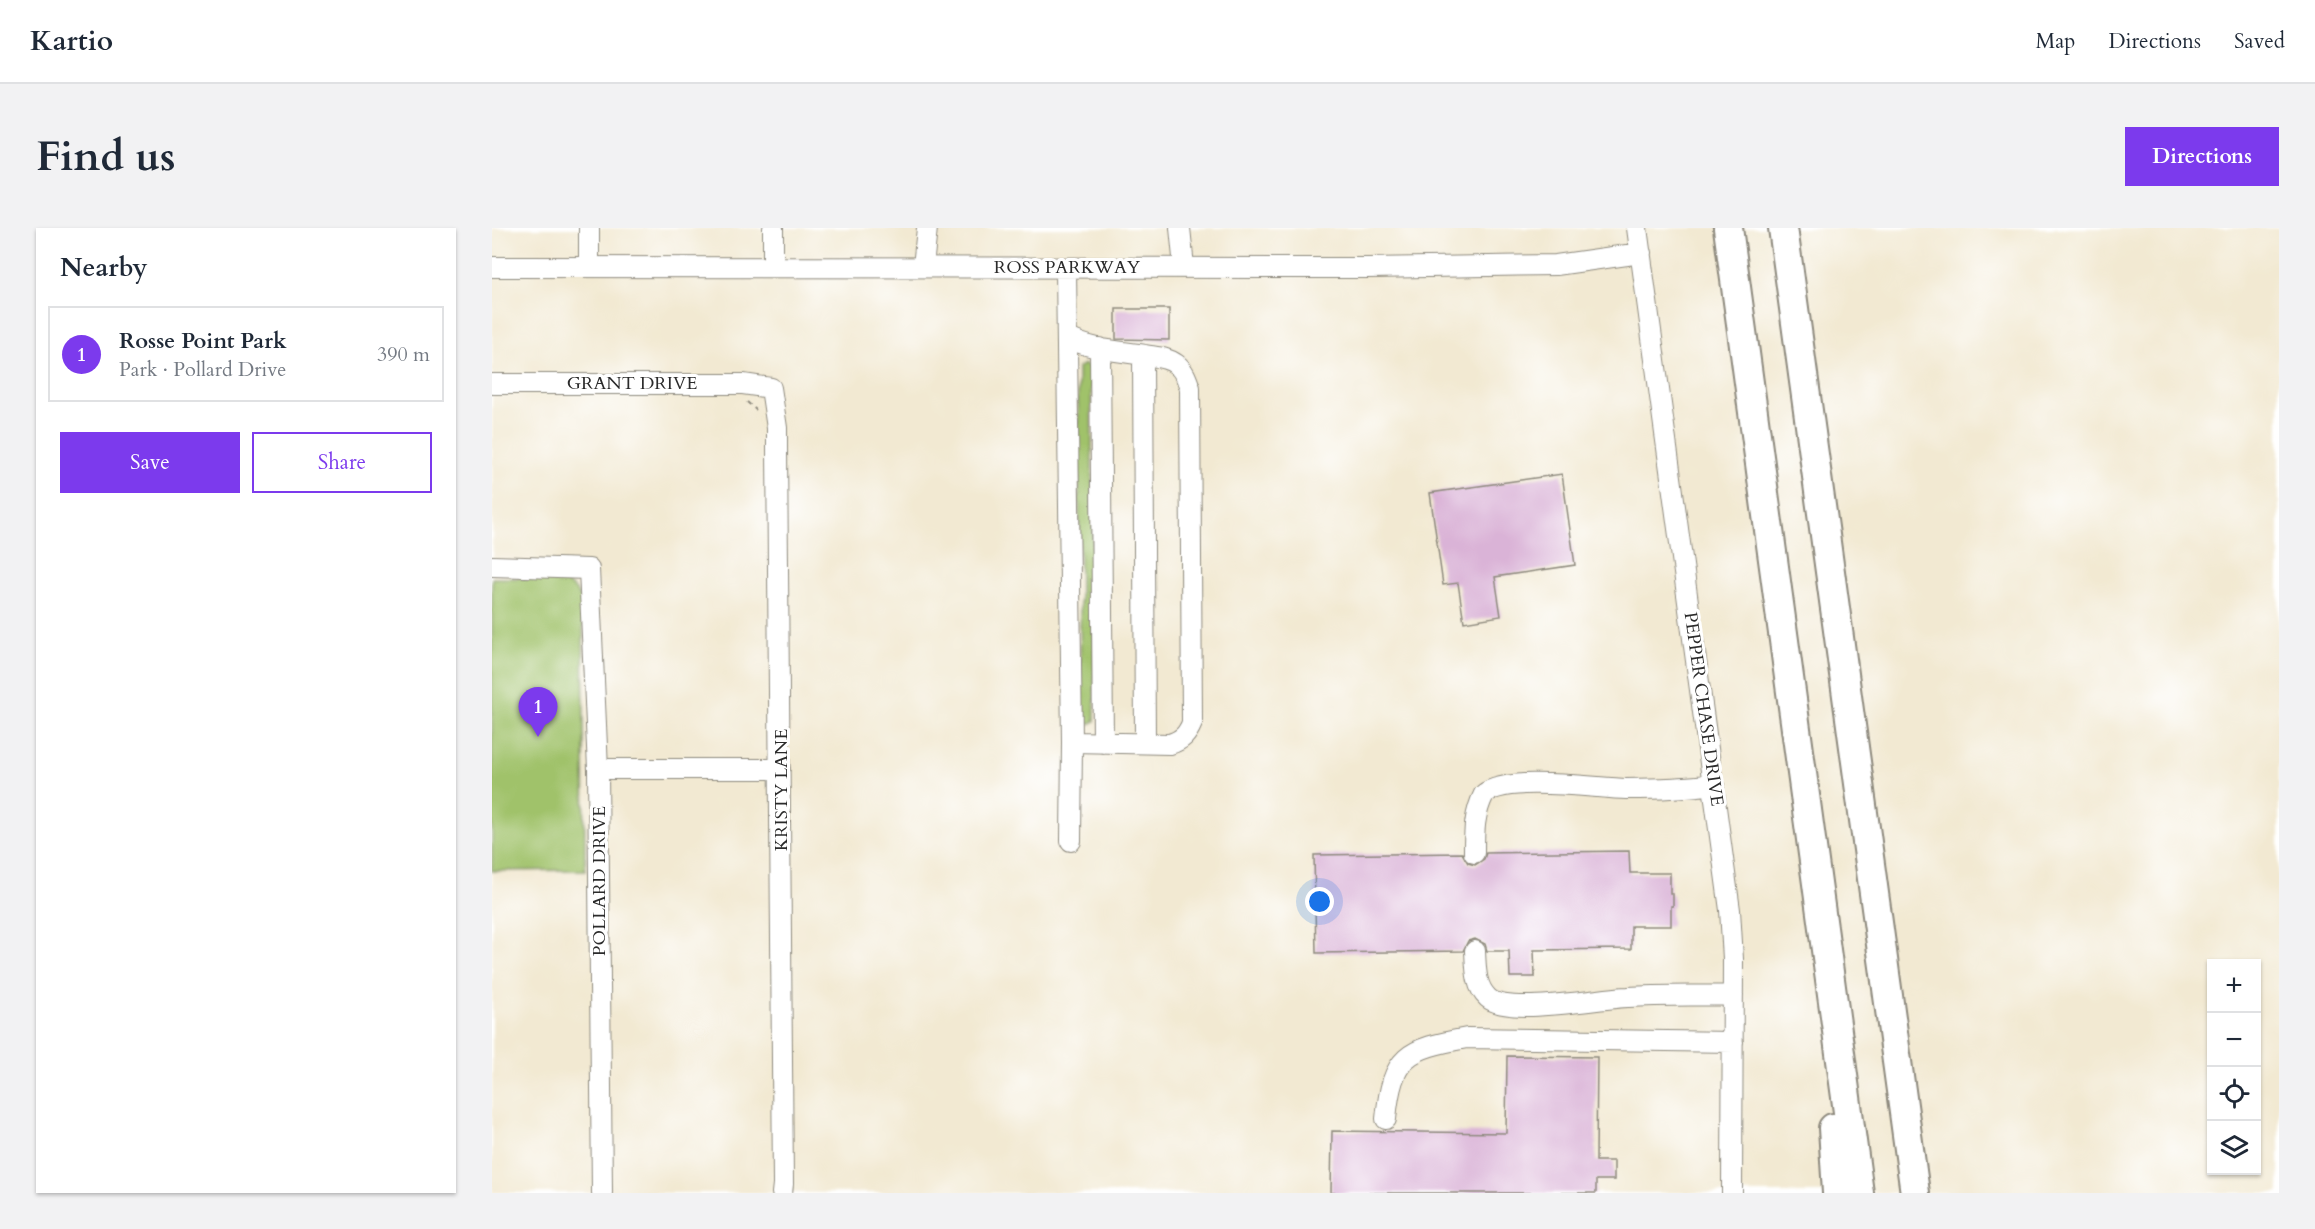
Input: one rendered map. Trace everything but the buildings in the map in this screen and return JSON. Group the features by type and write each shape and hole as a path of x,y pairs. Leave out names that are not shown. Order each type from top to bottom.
{"highway":[{"path":"1728,228 1859,1193"},
{"path":"1783,228 1915,1193"},
{"path":"1850,717 1932,1193"},
{"path":"1836,1025 1830,1084 1837,1193"}],"street":[{"path":"589,228 589,267"},
{"path":"773,228 773,267"},
{"path":"923,267 927,228"},
{"path":"1180,228 1184,267"},
{"name":"PEPPER CHASE DRIVE","path":"1637,228 1730,910 1733,995 1732,1193"},
{"name":"ROSS PARKWAY","path":"492,267 1305,268 1556,264 1641,254"},
{"path":"1066,267 1072,742 1071,841"},
{"path":"1067,337 1100,348 1165,359 1176,364 1186,375 1190,388 1192,719 1189,732 1181,740 1170,744 1072,742"},
{"path":"1100,348 1103,743"},
{"path":"1143,355 1145,743"},
{"name":"GRANT DRIVE","path":"492,384 743,384 771,388"},
{"name":"KRISTY LANE","path":"771,388 777,428 783,981 782,1193"},
{"name":"POLLARD DRIVE","path":"492,566 589,569 598,769 602,1193"},
{"path":"598,769 780,769"},
{"path":"1474,853 1476,810 1484,794 1502,786 1553,785 1626,789 1714,784"},
{"path":"1475,951 1479,988 1489,1000 1505,1005 1537,1006 1625,997 1733,995"},
{"path":"1386,1119 1392,1077 1400,1064 1417,1051 1439,1043 1467,1038 1733,1042"}],"green space":[{"path":"1084,364 1091,369 1095,721 1089,724 1081,717 1078,368"},
{"path":"492,578 559,578 575,589 583,603 585,870 492,871"}],"place":[{"name":"Rosse Point Park","path":"538,737"}]}
